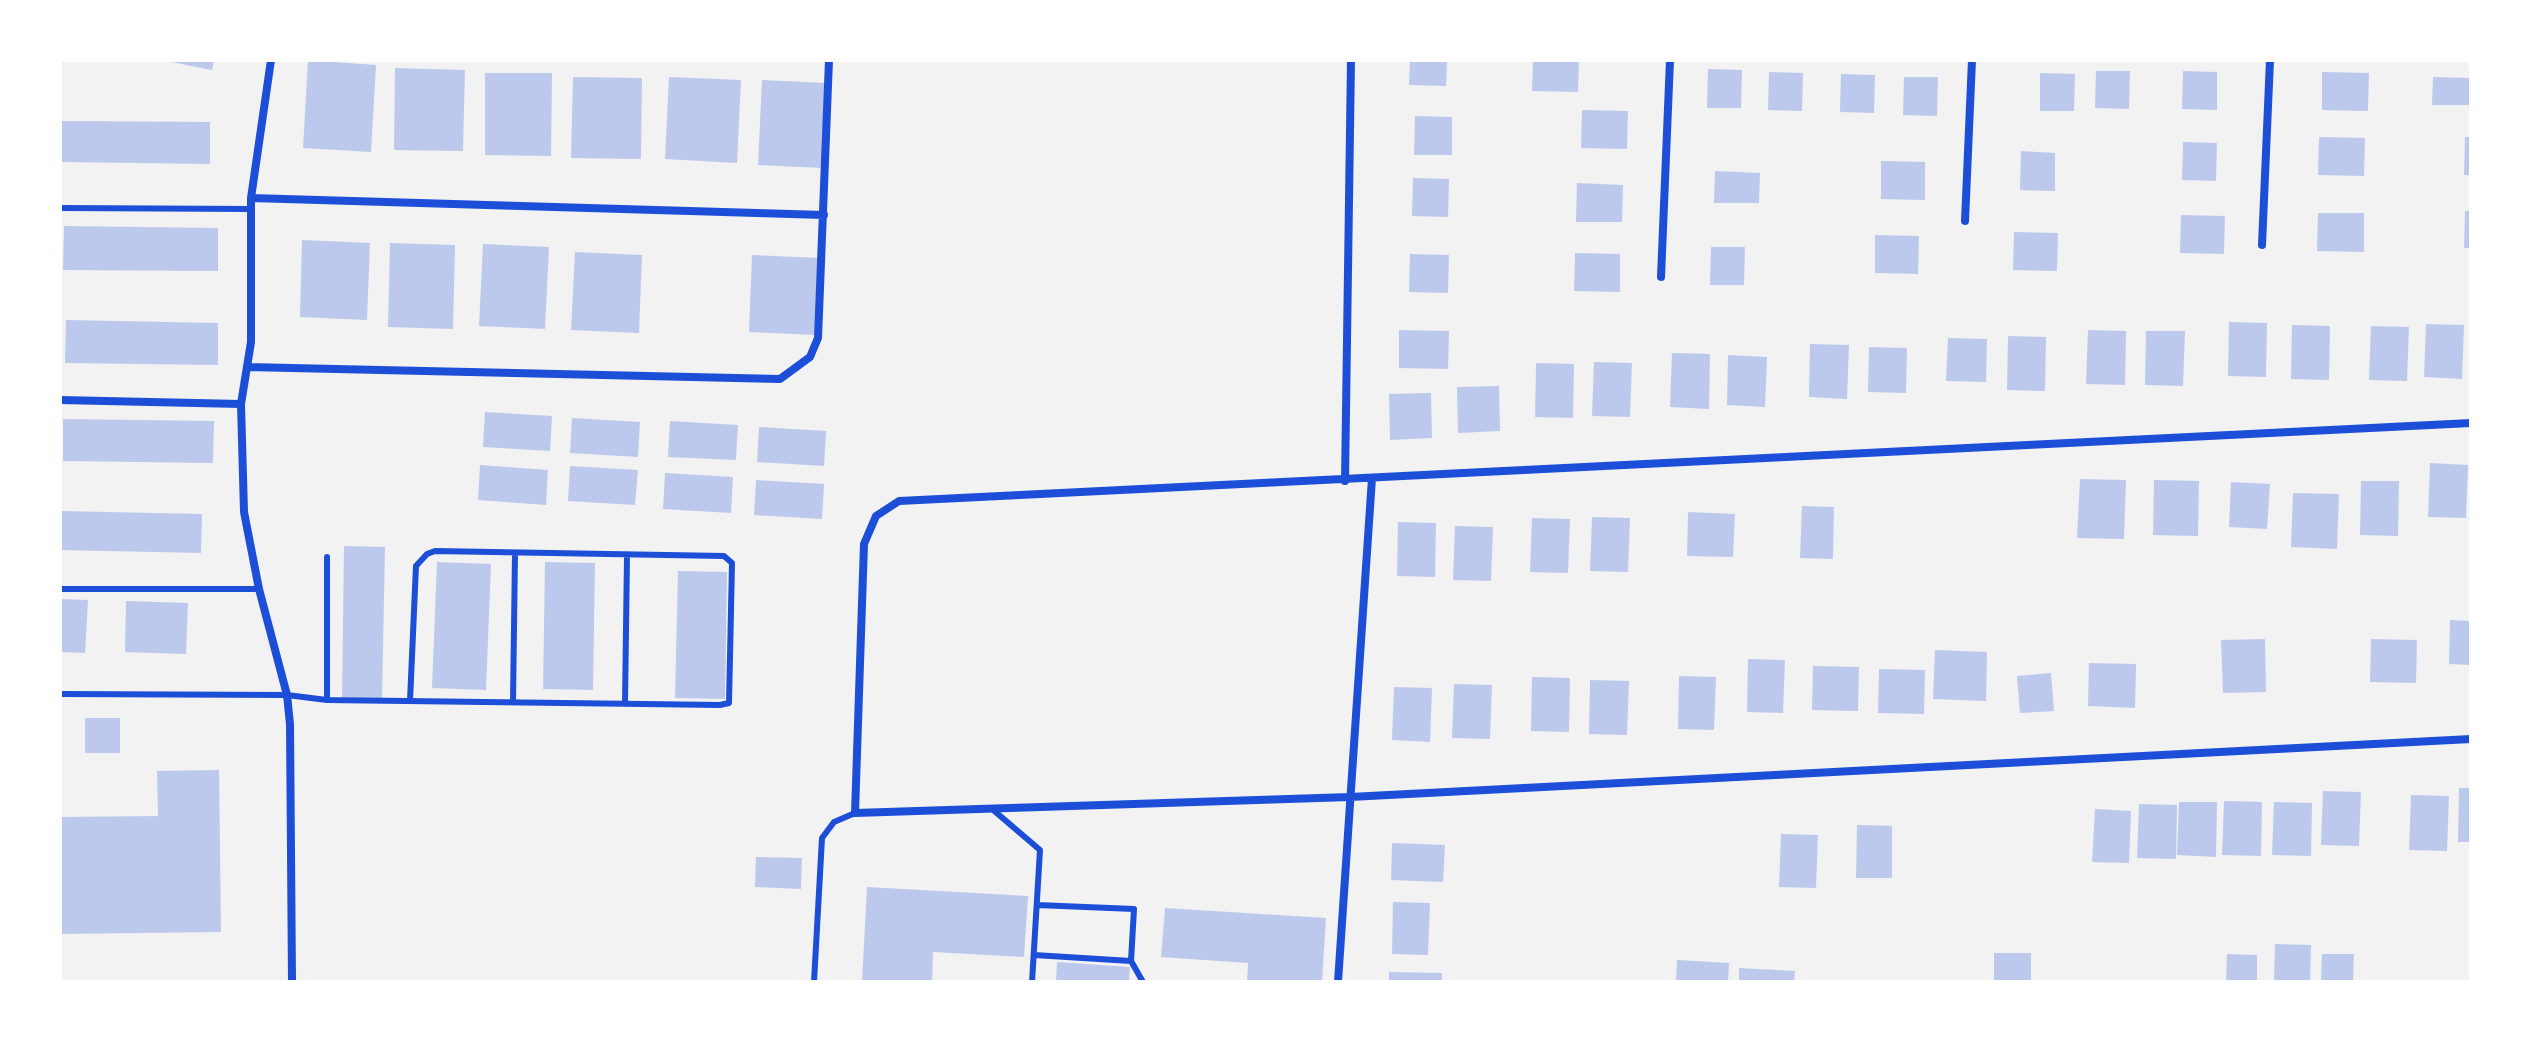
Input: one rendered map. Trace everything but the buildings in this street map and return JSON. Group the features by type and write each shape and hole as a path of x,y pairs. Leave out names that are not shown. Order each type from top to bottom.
{"street":[{"path":"271,60 251,198 251,342 241,404 244,512 259,589 287,695 292,982"},
{"path":"247,367 780,379 810,357 818,338 829,60"},
{"path":"1345,481 1351,60"},
{"path":"1661,277 1670,60"},
{"path":"1965,221 1972,60"},
{"path":"2262,245 2270,60"},
{"path":"251,198 824,215"},
{"path":"60,400 241,404"},
{"path":"2471,423 899,501 888,507 868,527 864,544 855,813 1350,797 2471,739"},
{"path":"1338,982 1372,478"}],"lane":[{"path":"60,208 251,209"},
{"path":"60,694 287,695 327,700 720,705 731,699 729,558 435,551 420,559 416,566 410,701"},
{"path":"513,702 515,553"},
{"path":"625,704 627,555"},
{"path":"327,557 327,700"},
{"path":"60,589 259,589"},
{"path":"992,809 1040,850 1032,982"},
{"path":"814,982 822,838 834,822 855,813"},
{"path":"1037,905 1134,909 1131,961 1143,982"},
{"path":"1034,955 1131,961"}]}
